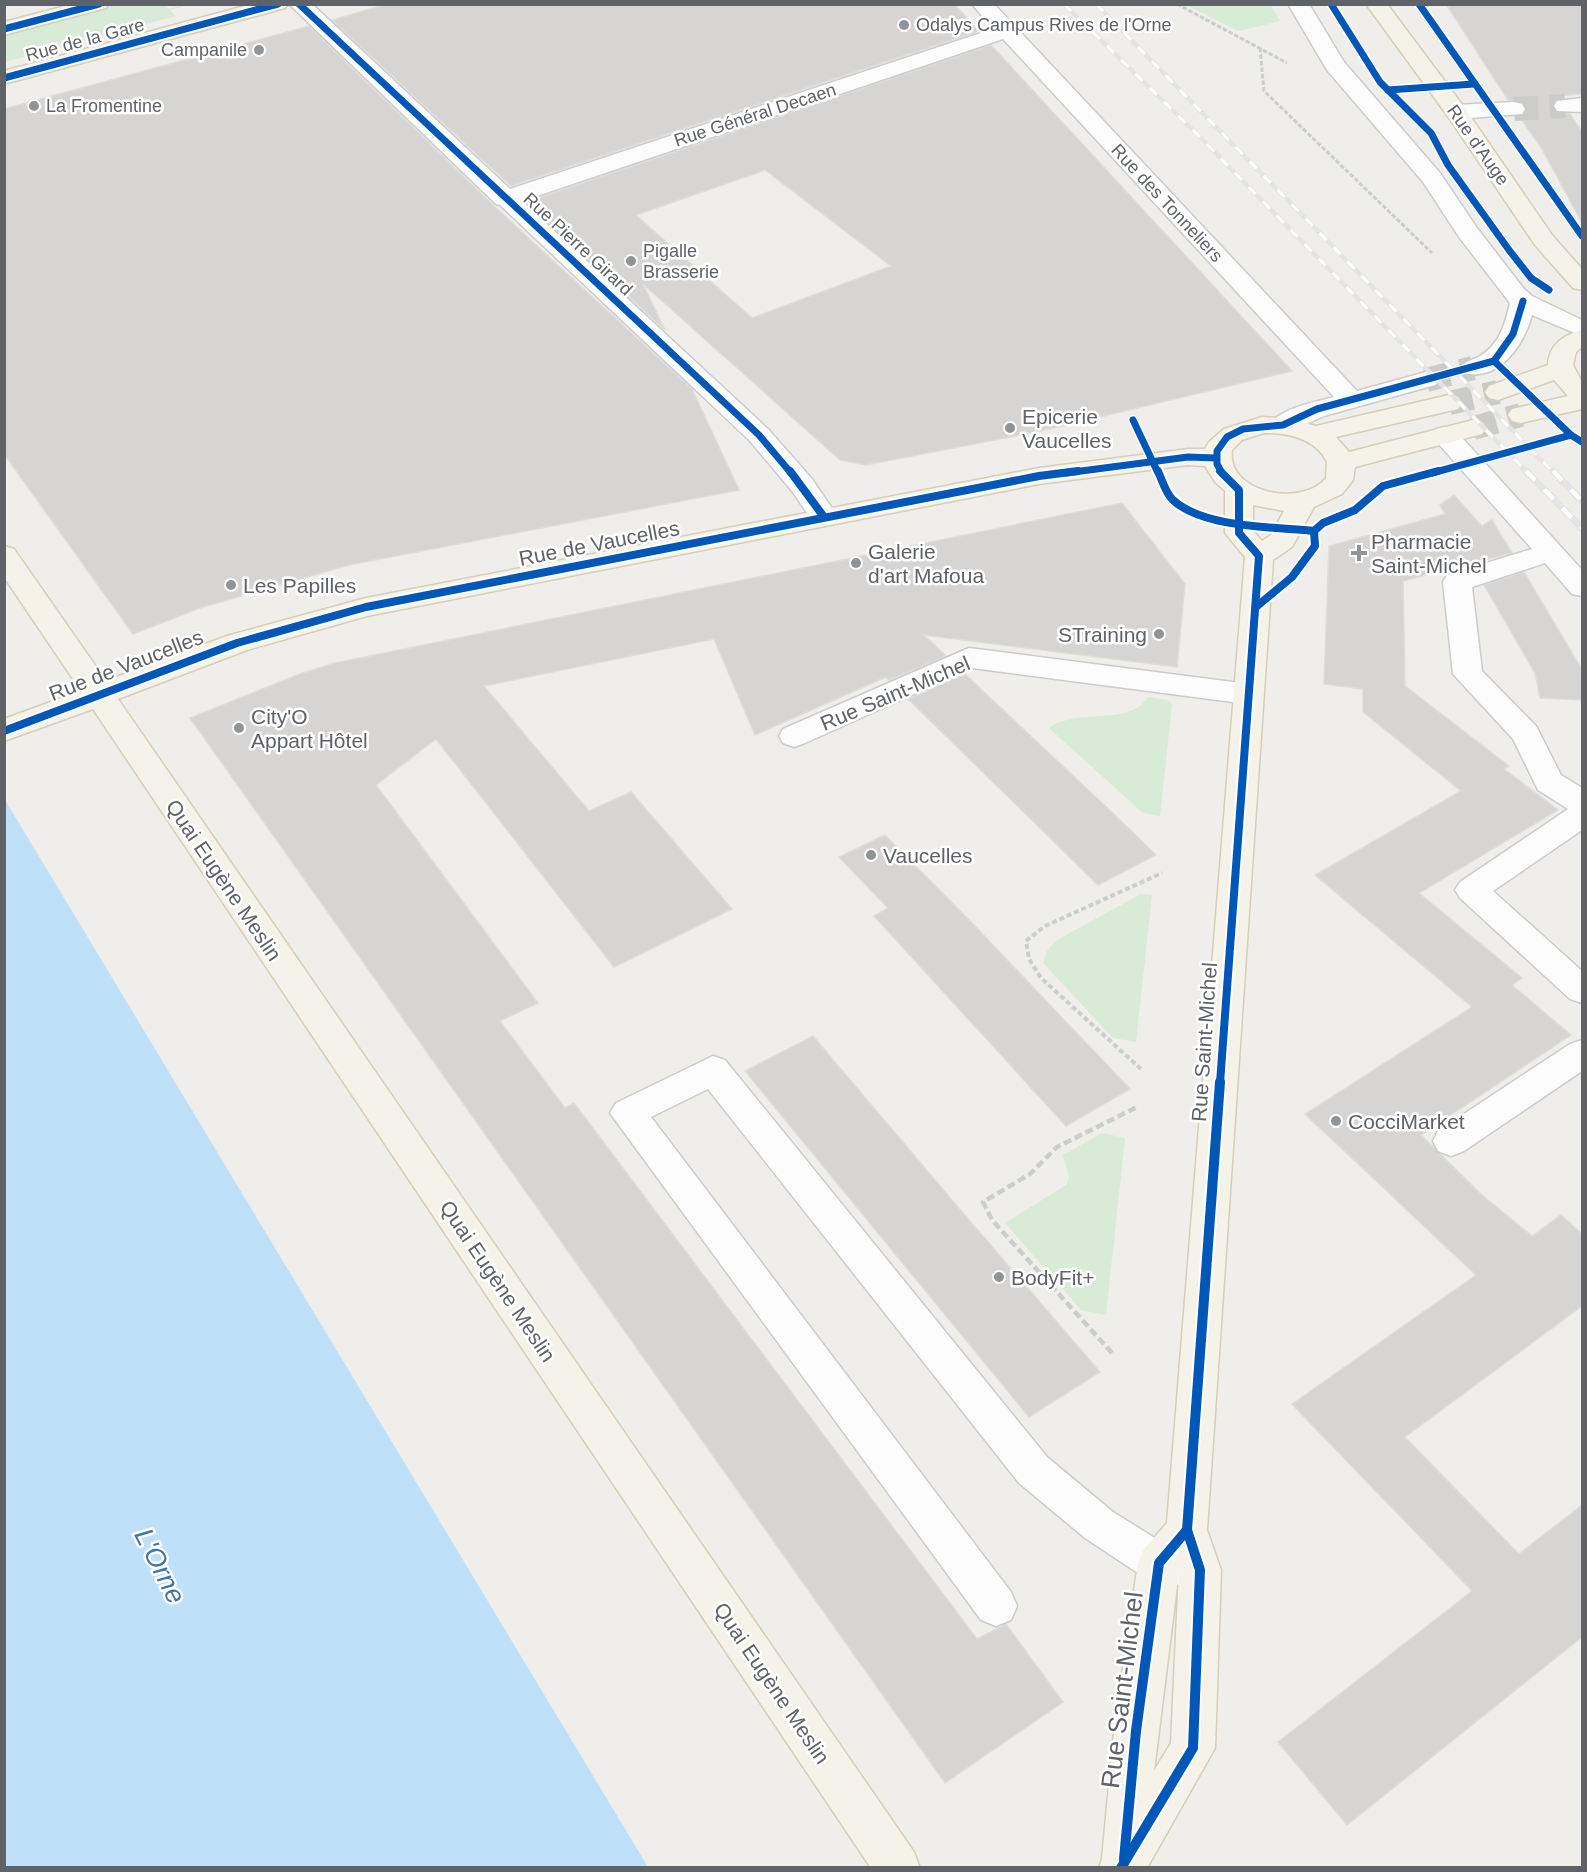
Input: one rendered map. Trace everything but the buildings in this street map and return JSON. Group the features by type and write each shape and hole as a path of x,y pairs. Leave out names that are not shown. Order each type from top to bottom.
{"main road":[{"name":"Rue de la Gare","path":"4,29 99,4"},
{"name":"Rue de la Gare","path":"4,78 278,4"},
{"name":"Rue d'Auge","path":"1376,4 1456,112 1543,240 1582,284"},
{"path":"1582,338 1567,346 1560,357 1560,369 1565,380 1582,394"},
{"path":"1498,392 1560,369"},
{"path":"1521,415 1582,401"},
{"path":"1314,434 1449,403"},
{"path":"1282,426 1314,434 1332,447 1342,462 1342,475 1336,487 1322,496 1304,502 1281,502 1258,498 1239,490 1219,469 1216,458 1219,446 1229,436 1244,429 1282,426"},
{"path":"1342,462 1473,428"},
{"name":"Rue de Vaucelles","path":"4,731 237,643 355,609 1072,470 1188,457 1216,458"},
{"path":"1239,490 1239,533 1259,556 1282,541 1304,502"},
{"name":"Quai Eugène Meslin","path":"4,555 898,1868"},
{"name":"Rue Saint-Michel","path":"1128,1867 1194,1748 1200,1570 1187,1530 1259,556"},
{"path":"1159,1563 1187,1530"},
{"name":"Rue Saint-Michel","path":"1128,1867 1136,1731 1159,1563"}],"street":[{"name":"Rue Pierre Girard","path":"299,4 504,199 759,435 802,485 824,518"},
{"name":"Rue des Tonneliers","path":"982,4 1351,400"},
{"path":"1298,4 1335,65 1432,178 1491,264 1523,301 1582,329"},
{"name":"Rue Général Decaen","path":"504,199 1006,31"},
{"path":"1456,112 1514,109"},
{"path":"1473,368 1494,361 1506,349 1517,326 1523,301"},
{"path":"1282,426 1315,410 1426,380"},
{"path":"1445,435 1582,587"},
{"path":"1551,552 1457,582 1468,674 1526,733 1549,782 1582,802"},
{"name":"Rue Saint-Michel","path":"794,736 969,658 1248,694"},
{"path":"1582,815 1472,890 1582,990"},
{"path":"1451,1142 1582,1054"},
{"path":"996,1606 628,1113 713,1070 1033,1470 1099,1525 1159,1563 1200,1570"}],"path":[{"path":"1177,4 1296,67"},
{"path":"1260,48 1264,91 1434,256"},
{"path":"1141,1069 1041,978 1029,959 1026,941 1045,926 1162,873"},
{"path":"1112,1353 992,1220 983,1202 1030,1174 1058,1147 1137,1107"}],"green space":[{"path":"116,5 165,5 176,16 5,62 5,34"},
{"path":"1186,5 1271,5 1280,21 1238,31"},
{"path":"1148,697 1167,700 1172,704 1160,816 1143,813 1049,728 1074,719 1129,712 1140,706"},
{"path":"1141,894 1152,895 1136,1042 1113,1038 1043,963 1047,951 1057,940"},
{"path":"1102,1133 1125,1138 1106,1315 1081,1310 1005,1223 1066,1185 1069,1177 1063,1155"}],"water":[{"name":"L'Orne","path":"5,800 648,1867 5,1867"}],"tunnel":[{"path":"1514,109 1565,106"},
{"path":"1426,380 1473,368"},
{"path":"1449,403 1498,392"},
{"path":"1473,428 1521,415"}],"tram line":[{"path":"4,54 190,4"}],"railway":[{"path":"1064,4 1198,135 1528,473"},
{"path":"1096,4 1554,473"},
{"path":"1526,471 1582,528"},
{"path":"1553,471 1582,501"}],"cycle path":[{"path":"4,29 99,4"},
{"path":"4,78 278,4"},
{"path":"299,4 759,435 802,485 824,517"},
{"path":"1331,4 1380,82 1431,133 1448,165 1509,250 1531,278 1549,290"},
{"path":"1419,4 1582,236"},
{"path":"1388,90 1474,84"},
{"path":"1121,1868 1193,1748 1200,1570 1187,1530 1259,556 1239,533 1239,490 1220,470 1216,458 1217,451 1227,437 1243,429 1283,425 1317,409 1450,375 1494,361 1513,334 1523,301"},
{"path":"1494,361 1571,435"},
{"path":"1133,420 1171,499 1184,508 1219,520 1314,531 1323,523 1355,510 1383,486 1571,435 1582,442"},
{"path":"4,731 237,643 366,607 1039,476 1188,457 1216,458"},
{"path":"1256,607 1292,577 1315,546 1314,531"},
{"path":"1124,1859 1136,1731 1159,1563 1187,1530"}],"place":[{"name":"Odalys Campus Rives de l'Orne","path":"904,25"},
{"name":"Campanile","path":"259,50"},
{"name":"La Fromentine","path":"34,106"},
{"name":"Pigalle Brasserie","path":"631,261"},
{"name":"Epicerie Vaucelles","path":"1010,428"},
{"name":"Pharmacie Saint-Michel","path":"1359,553"},
{"name":"Galerie d'art Mafoua","path":"856,563"},
{"name":"Les Papilles","path":"231,585"},
{"name":"STraining","path":"1159,634"},
{"name":"City'O Appart Hôtel","path":"239,728"},
{"name":"Vaucelles","path":"871,855"},
{"name":"CocciMarket","path":"1336,1121"},
{"name":"BodyFit+","path":"999,1277"}]}
